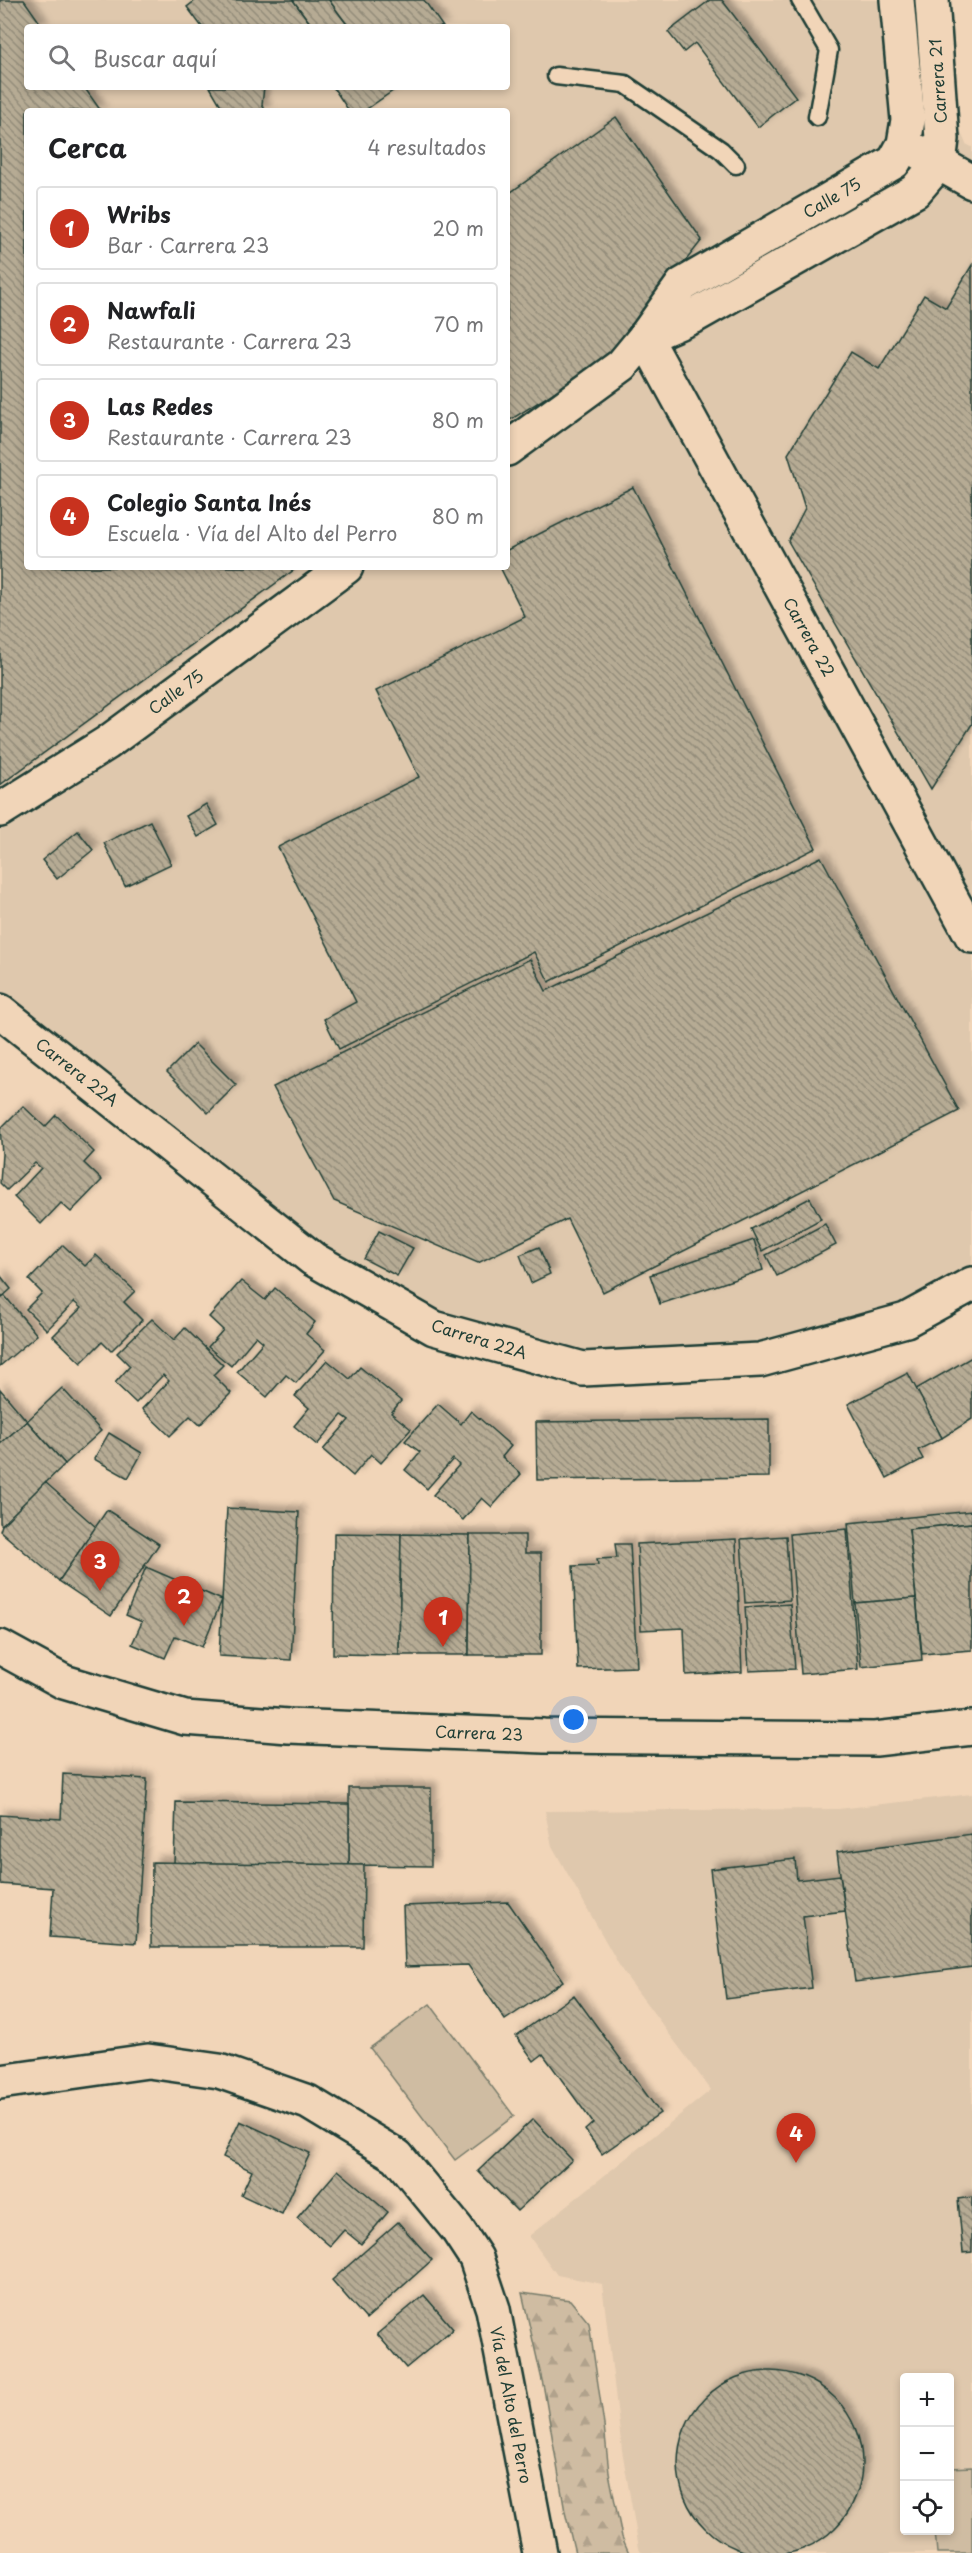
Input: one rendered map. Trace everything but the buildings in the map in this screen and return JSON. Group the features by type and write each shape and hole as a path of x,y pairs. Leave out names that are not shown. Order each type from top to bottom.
{"street":[{"path":"897,0 908,120 904,144 972,182"},
{"name":"Carrera 21","path":"932,0 942,139 939,163"},
{"name":"Calle 75","path":"510,447 622,364 645,337 682,285 894,162 904,144"},
{"name":"Calle 75","path":"645,337 696,315 915,191 939,163"},
{"name":"Carrera 22","path":"645,337 972,936"},
{"name":"Calle 75","path":"0,810 106,743 342,570"},
{"name":"Carrera 22A","path":"0,1011 313,1259 434,1328 583,1369 760,1360 906,1320 972,1284"},
{"name":"Carrera 23","path":"0,1647 64,1682 185,1718 288,1726 544,1736 875,1739 972,1728"},
{"name":"Vía del Alto del Perro","path":"0,2082 148,2061 219,2071 308,2102 396,2156 457,2229 476,2258 493,2309 540,2553"}],"lane":[{"path":"800,0 829,50 817,117"},
{"path":"556,76 625,84 721,150 736,165"}],"shaded area":[{"path":"0,0 948,0 952,112 966,144 972,147 972,1284 760,1360 583,1369 434,1328 0,1025"},
{"path":"972,1794 972,2553 642,2553 639,2548 622,2450 602,2284 557,2275 529,2236 711,2090 623,1972 552,1846 545,1811 838,1809"}],"green space":[{"path":"430,2004 514,2116 455,2160 370,2048"},
{"path":"522,2293 570,2300 589,2323 609,2473 622,2537 629,2553 575,2553 565,2512 544,2389"},
{"path":"972,2467 972,2553 937,2553 935,2535 954,2535 954,2468"}],"place":[{"name":"Las Redes","path":"100,1591"},
{"name":"Nawfali","path":"184,1626"},
{"name":"Wribs","path":"443,1647"},
{"name":"Colegio Santa Inés","path":"796,2163"}]}
